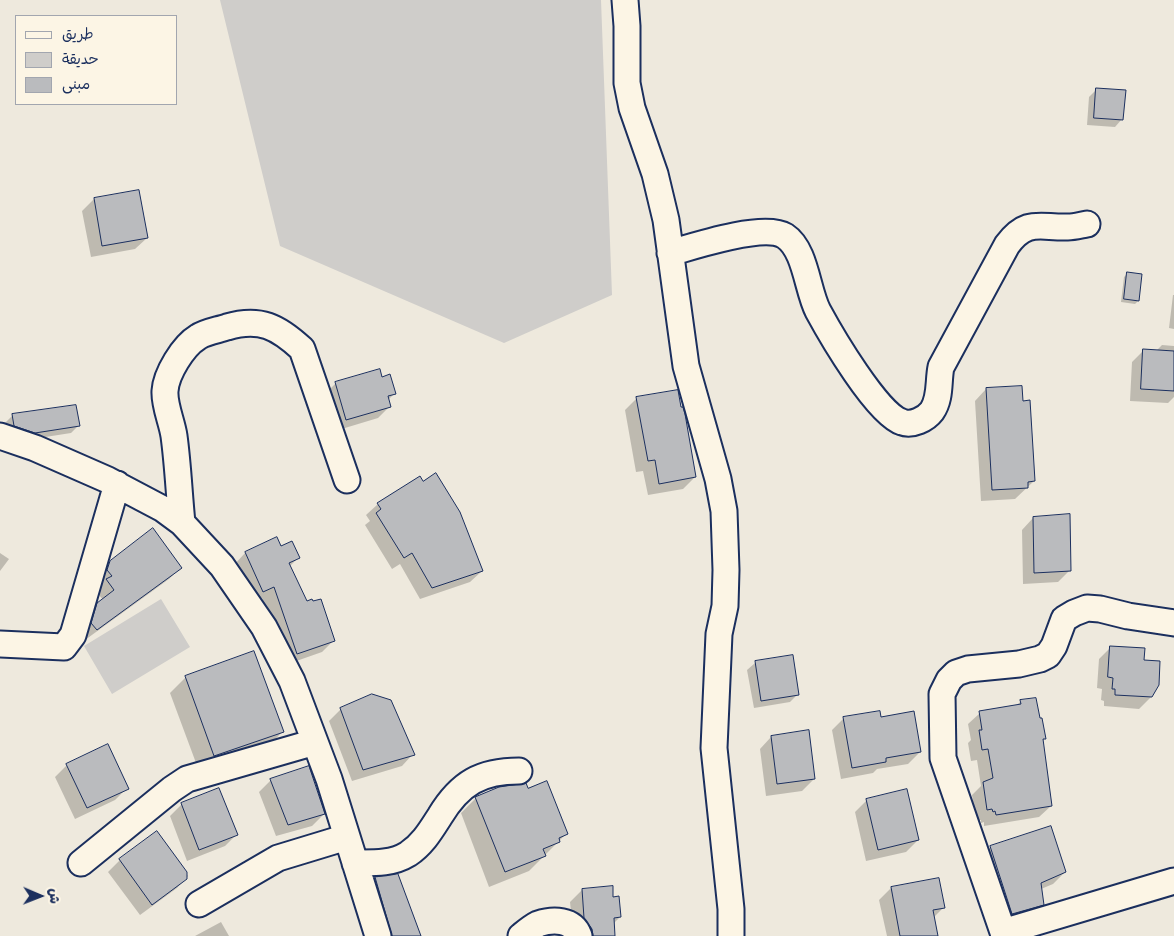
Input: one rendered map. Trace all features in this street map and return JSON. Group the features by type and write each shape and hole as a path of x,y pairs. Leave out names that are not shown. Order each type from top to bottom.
{"street":[{"path":"626,0 627,83 632,108 655,174 666,220 686,366 718,480 724,511 725,606 719,634 714,748 731,909 731,936"},
{"path":"670,253 727,237 760,233 777,233 785,236 794,246 804,267 817,309 858,378 890,415 902,422 912,423 923,419 932,411 938,396 941,367 1015,234 1025,228 1046,225 1068,227 1087,224"},
{"path":"182,523 174,435 165,392 168,374 180,355 197,337 227,327 244,323 266,325 285,334 302,349 347,480"},
{"path":"0,436 35,448 117,484 163,509 182,523 222,566 264,627 292,680 329,779 378,936"},
{"path":"0,644 64,647 69,642 73,635 117,484"},
{"path":"1174,623 1087,608 1064,619 1054,646 1048,655 1033,661 968,669 956,673 949,680 942,694 943,758 1003,932 1174,881"},
{"path":"81,863 172,788 187,779 315,742"},
{"path":"355,863 382,863 407,854 428,837 456,793 477,778 501,771 519,771"},
{"path":"199,904 278,858 347,837"},
{"path":"521,936 538,924 559,921 569,923 577,930 579,936"}],"green space":[{"path":"220,0 601,0 612,295 504,343 280,246"},
{"path":"161,599 190,647 112,694 84,646"}],"building":[{"path":"1096,88 1126,90 1123,120 1094,118"},
{"path":"139,190 148,238 102,246 94,198"},
{"path":"1127,272 1142,274 1139,301 1124,299"},
{"path":"1143,349 1174,351 1174,391 1141,389"},
{"path":"380,369 382,377 390,374 396,394 388,396 391,407 346,420 335,382"},
{"path":"1022,386 1023,401 1030,400 1035,481 1028,482 1028,488 992,490 986,388"},
{"path":"678,390 681,407 683,407 685,414 696,477 659,484 655,460 648,461 636,397"},
{"path":"76,405 80,426 35,433 14,426 12,414"},
{"path":"436,473 460,512 483,571 432,588 412,553 404,558 376,513 381,509 377,503 420,476 423,481"},
{"path":"1070,514 1071,571 1034,573 1033,517"},
{"path":"153,528 182,568 97,630 91,623 97,603 114,590 106,579 112,576 107,570 110,561"},
{"path":"277,537 281,546 292,541 300,558 289,563 307,601 321,599 335,641 297,654 274,587 263,592 245,552"},
{"path":"1110,646 1145,648 1144,660 1160,661 1159,685 1152,697 1115,695 1115,689 1112,689 1113,678 1108,677"},
{"path":"254,651 284,732 214,756 185,676"},
{"path":"793,655 799,695 761,701 755,661"},
{"path":"372,694 391,700 415,755 363,770 340,708"},
{"path":"1036,698 1046,739 1043,739 1052,806 996,815 992,809 987,810 983,782 993,778 988,749 982,750 979,730 982,730 979,711 1021,704 1020,700"},
{"path":"880,711 881,717 914,711 921,752 886,758 886,762 852,768 843,717"},
{"path":"809,730 815,779 777,784 771,736"},
{"path":"108,744 129,789 87,808 66,764"},
{"path":"309,766 325,814 288,825 270,779"},
{"path":"547,781 568,834 559,838 560,842 543,849 546,856 505,872 475,797 499,787 526,783 528,788"},
{"path":"219,788 238,835 199,850 181,803"},
{"path":"907,789 919,840 878,850 866,799"},
{"path":"1051,826 1066,872 1041,883 1044,905 1012,914 990,846"},
{"path":"157,831 187,872 187,879 152,905 119,859"},
{"path":"398,874 421,936 392,936 375,877"},
{"path":"939,878 945,908 933,910 938,936 900,936 891,887"},
{"path":"613,886 613,897 619,896 621,917 614,918 615,936 593,936 592,929 584,918 582,889"}]}
